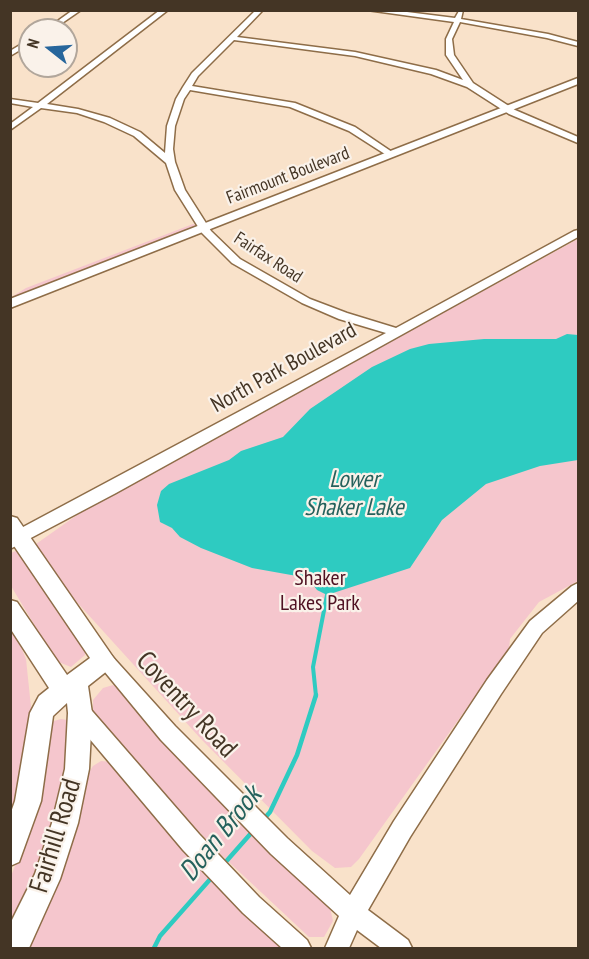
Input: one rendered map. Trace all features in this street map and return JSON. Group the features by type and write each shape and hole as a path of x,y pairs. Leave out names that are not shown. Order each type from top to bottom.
{"main road":[{"name":"Fairmount Boulevard","path":"10,304 201,224 502,106 579,72"},
{"name":"Fairmount Boulevard","path":"502,106 579,81"},
{"name":"Fairmount Boulevard","path":"10,292 201,224"},
{"name":"Coventry Road","path":"14,534 104,660"},
{"path":"10,609 70,687"},
{"name":"Fairhill Road","path":"10,853 28,801 42,713 48,704 104,660"},
{"name":"Fairhill Road","path":"14,948 47,879 65,823 77,769 80,713 70,687"}],"street":[{"path":"10,128 165,10"},
{"name":"Fairfax Road","path":"260,10 187,87 174,114 170,140 170,162 185,202 208,235 236,261 315,305 397,332"},
{"path":"370,10 457,20 548,36 579,44"},
{"path":"462,10 449,39 450,55 470,84"},
{"path":"232,38 355,54 417,67 470,84 502,106 579,140"},
{"path":"187,87 292,105 352,129 387,151"},
{"path":"10,101 40,105 107,120 152,144 170,162"},
{"path":"152,144 170,140"},
{"name":"North Park Boulevard","path":"14,534 103,494 579,233"},
{"path":"337,948 353,913 449,754 534,630 559,605 579,591"},
{"name":"Coventry Road","path":"104,660 168,733 279,846 353,913 400,948"},
{"path":"80,713 191,842 251,905 299,948"}],"green space":[{"path":"193,224 199,226 13,296 26,288"},
{"name":"Shaker Lakes Park","path":"578,239 578,581 539,602 510,639 509,649 359,859 351,867 335,868 312,851 201,739 64,588 36,544 87,508"},
{"path":"18,550 85,645 85,655 71,667 56,661 11,586 11,553"},
{"path":"11,623 26,659 31,707 29,748 11,829"},
{"path":"113,685 123,691 329,903 333,921 324,937 309,937 216,850 132,759 93,712 93,700 103,688"},
{"path":"68,720 72,728 60,819 11,939 11,876 32,823 49,728 54,721"},
{"path":"101,761 112,762 256,921 288,948 23,948 62,861 88,774 93,766"}],"water":[{"name":"Lower Shaker Lake","path":"567,334 578,335 578,460 540,466 486,484 442,520 410,568 327,595 317,590 308,578 252,568 201,548 180,537 172,528 160,522 157,505 161,491 169,484 229,460 241,451 283,437 310,409 372,367 410,349 429,344 484,339 556,339"}],"waterway":[{"name":"Doan Brook","path":"316,695 313,667 327,595"},
{"name":"Doan Brook","path":"263,820 270,812 297,755 316,695"},
{"name":"Doan Brook","path":"223,865 253,831"},
{"name":"Doan Brook","path":"154,948 160,936 213,876"}]}
